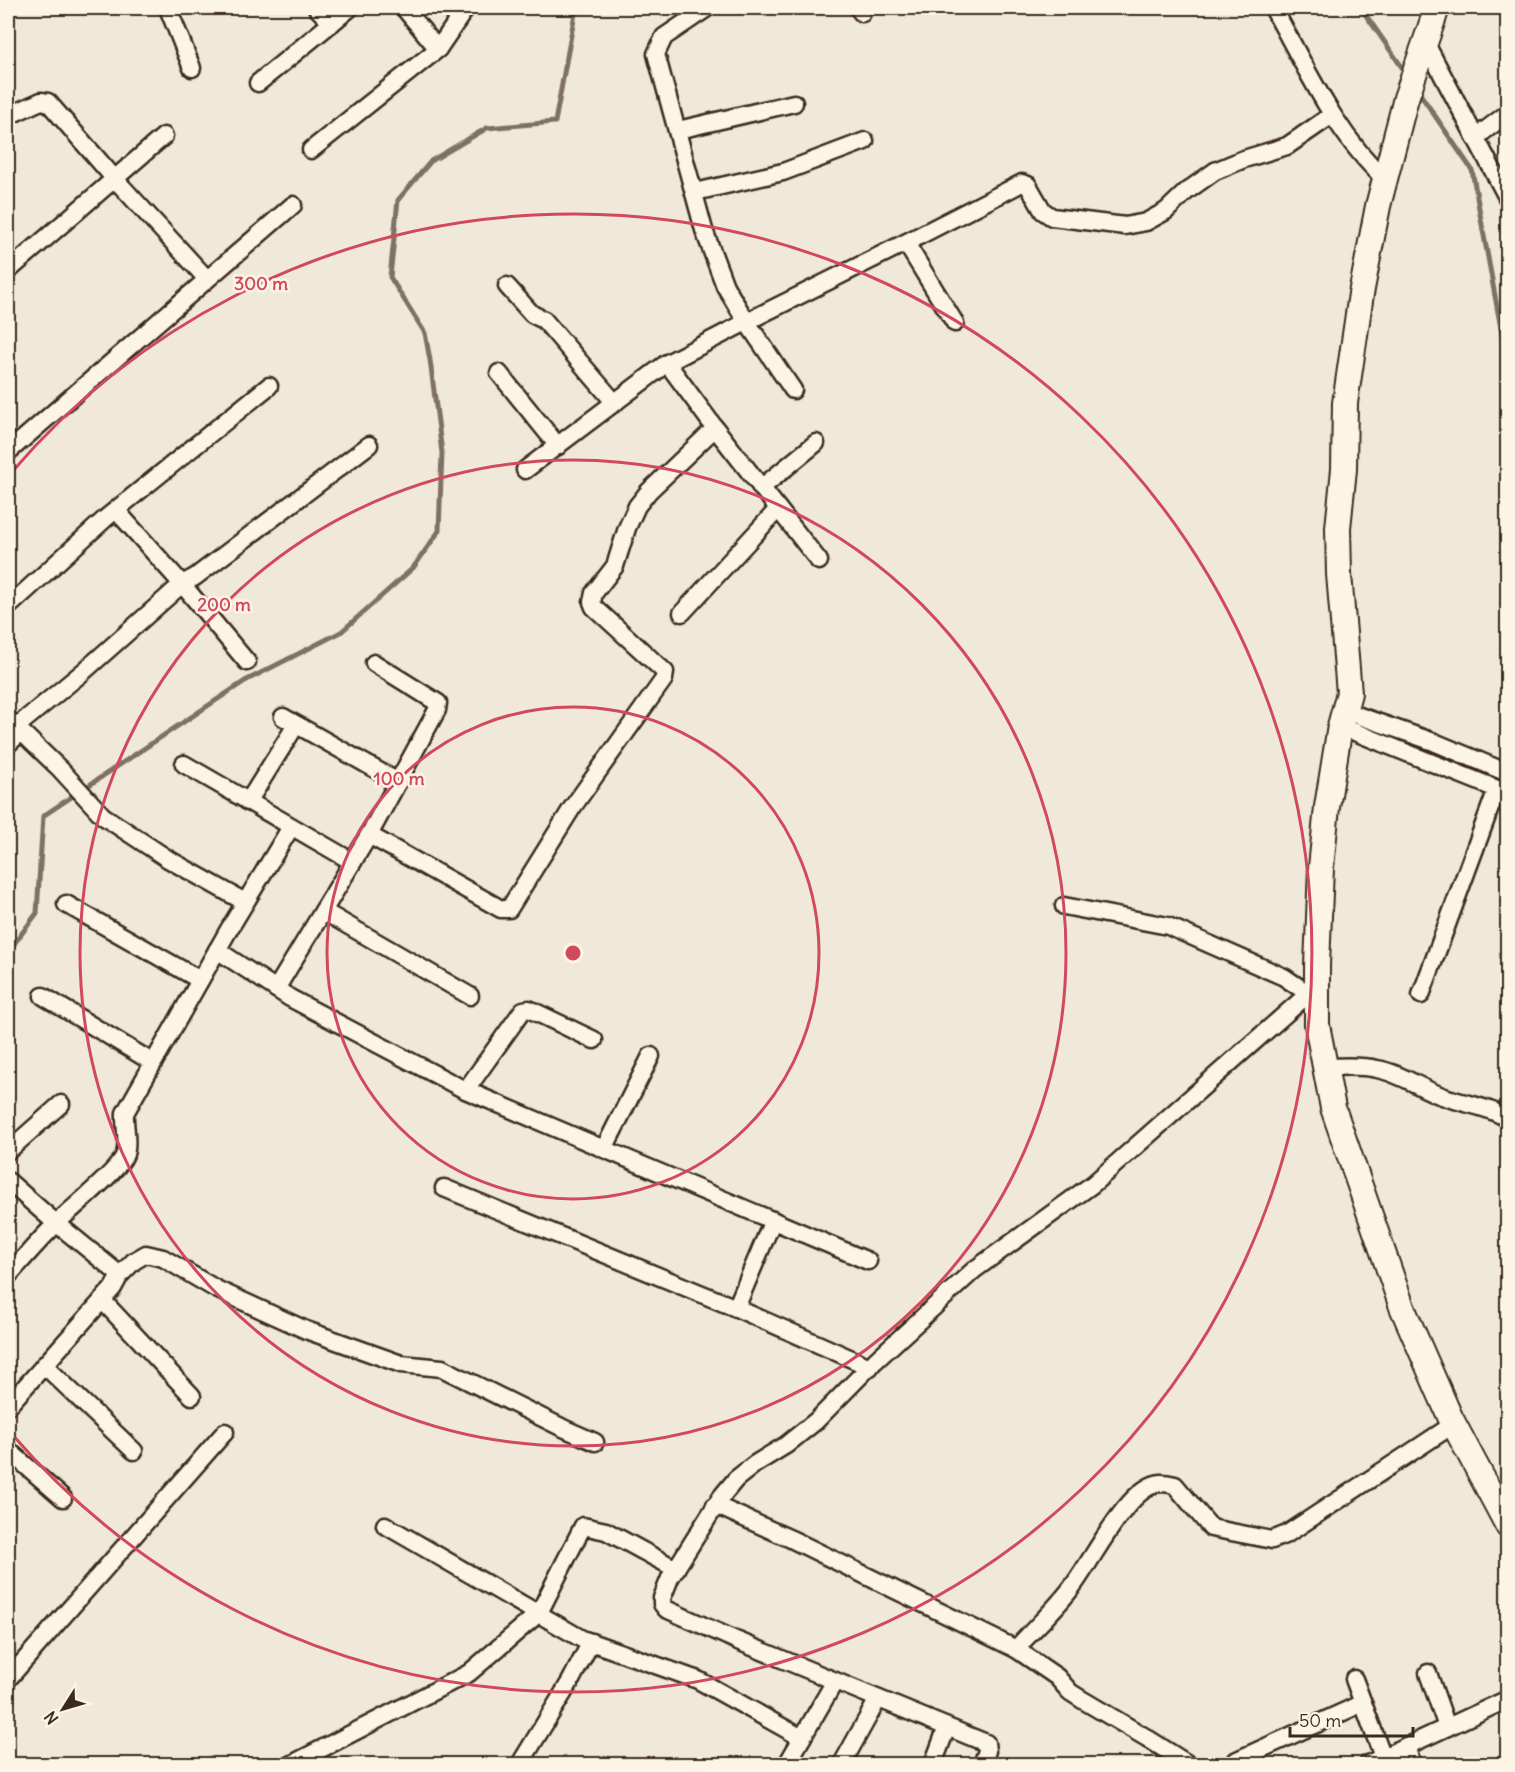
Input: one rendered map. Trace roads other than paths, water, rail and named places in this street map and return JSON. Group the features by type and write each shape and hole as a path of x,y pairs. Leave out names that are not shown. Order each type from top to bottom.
{"main road":[{"path":"1437,8 1406,98 1385,179 1364,273 1345,403 1344,469 1338,528 1339,574 1350,693 1327,807 1313,991 1333,1108 1402,1307 1454,1424 1508,1526"}],"street":[{"path":"168,8 192,68"},
{"path":"317,8 332,23"},
{"path":"258,83 350,8"},
{"path":"404,8 438,50"},
{"path":"311,150 438,50 466,8"},
{"path":"707,8 663,37 656,54 704,230 725,286 793,390"},
{"path":"1273,8 1332,115 1372,167 1385,179"},
{"path":"1423,48 1508,199"},
{"path":"8,116 40,101 48,102 207,279"},
{"path":"678,130 794,103"},
{"path":"1475,138 1508,113"},
{"path":"525,470 667,363 1022,183 1028,185 1043,211 1052,217 1125,226 1146,222 1166,212 1187,191 1215,171 1244,159 1287,146 1332,115"},
{"path":"8,271 164,136"},
{"path":"695,192 783,172 865,141"},
{"path":"8,452 293,205"},
{"path":"906,243 955,323"},
{"path":"507,286 532,314 544,320 615,403"},
{"path":"667,363 819,561"},
{"path":"499,373 558,446"},
{"path":"8,607 116,510 269,386"},
{"path":"369,835 501,909 509,909 572,808 664,680 665,672 594,607 592,602 594,593 615,566 627,528 638,506 649,491 715,428"},
{"path":"761,488 816,443"},
{"path":"8,744 15,726 82,672 182,584 195,577 369,445"},
{"path":"682,613 777,509"},
{"path":"116,510 247,662"},
{"path":"276,989 369,835 437,710 438,703 374,663"},
{"path":"1343,719 1434,742 1508,773"},
{"path":"1343,719 1502,791 1421,995"},
{"path":"248,802 289,721 398,782"},
{"path":"15,726 103,816 168,859 245,902"},
{"path":"184,764 352,862"},
{"path":"8,1276 57,1223 111,1173 125,1155 127,1143 124,1126 125,1113 217,950 291,827"},
{"path":"66,904 200,980"},
{"path":"982,1764 987,1751 986,1743 666,1609 662,1604 662,1598 670,1578 715,1505 736,1479 786,1445 816,1421 974,1270 1093,1185 1313,991 1168,926 1064,906"},
{"path":"323,911 470,996"},
{"path":"217,950 290,998 466,1090 868,1261"},
{"path":"43,996 152,1062"},
{"path":"466,1090 523,1010 529,1009 594,1040"},
{"path":"604,1149 651,1056"},
{"path":"1326,1067 1378,1069 1409,1080 1440,1095 1492,1111 1508,1119"},
{"path":"8,1151 61,1104"},
{"path":"8,1180 120,1275"},
{"path":"444,1188 736,1308 870,1367"},
{"path":"736,1308 773,1220"},
{"path":"8,1406 113,1288 120,1275 134,1261 146,1254 163,1258 216,1289 306,1330 400,1364 442,1368 595,1442"},
{"path":"102,1300 192,1396"},
{"path":"44,1365 134,1451"},
{"path":"1016,1649 1072,1587 1115,1522 1133,1498 1143,1490 1160,1483 1175,1485 1211,1528 1272,1540 1287,1534 1454,1424"},
{"path":"8,1679 225,1432"},
{"path":"8,1450 63,1498"},
{"path":"715,1505 791,1539 1016,1649 1057,1677 1070,1692 1188,1764"},
{"path":"385,1526 582,1639 698,1680 802,1738"},
{"path":"292,1764 469,1673 539,1613 583,1526 606,1531 676,1569"},
{"path":"520,1764 570,1682 591,1642"},
{"path":"1428,1673 1447,1727"},
{"path":"1354,1679 1363,1703 1375,1761 1508,1699"},
{"path":"787,1764 835,1681"},
{"path":"842,1764 878,1699"},
{"path":"1232,1764 1363,1703"},
{"path":"933,1764 947,1727"},
{"path":"1406,1746 1412,1764"}],"waterway":[{"path":"8,952 37,913 43,816 245,681 341,632 413,568 439,531 442,453 425,333 390,277 398,200 431,161 487,128 555,122 576,8"},
{"path":"1361,8 1406,73"},
{"path":"1416,88 1472,170 1508,367"}]}
